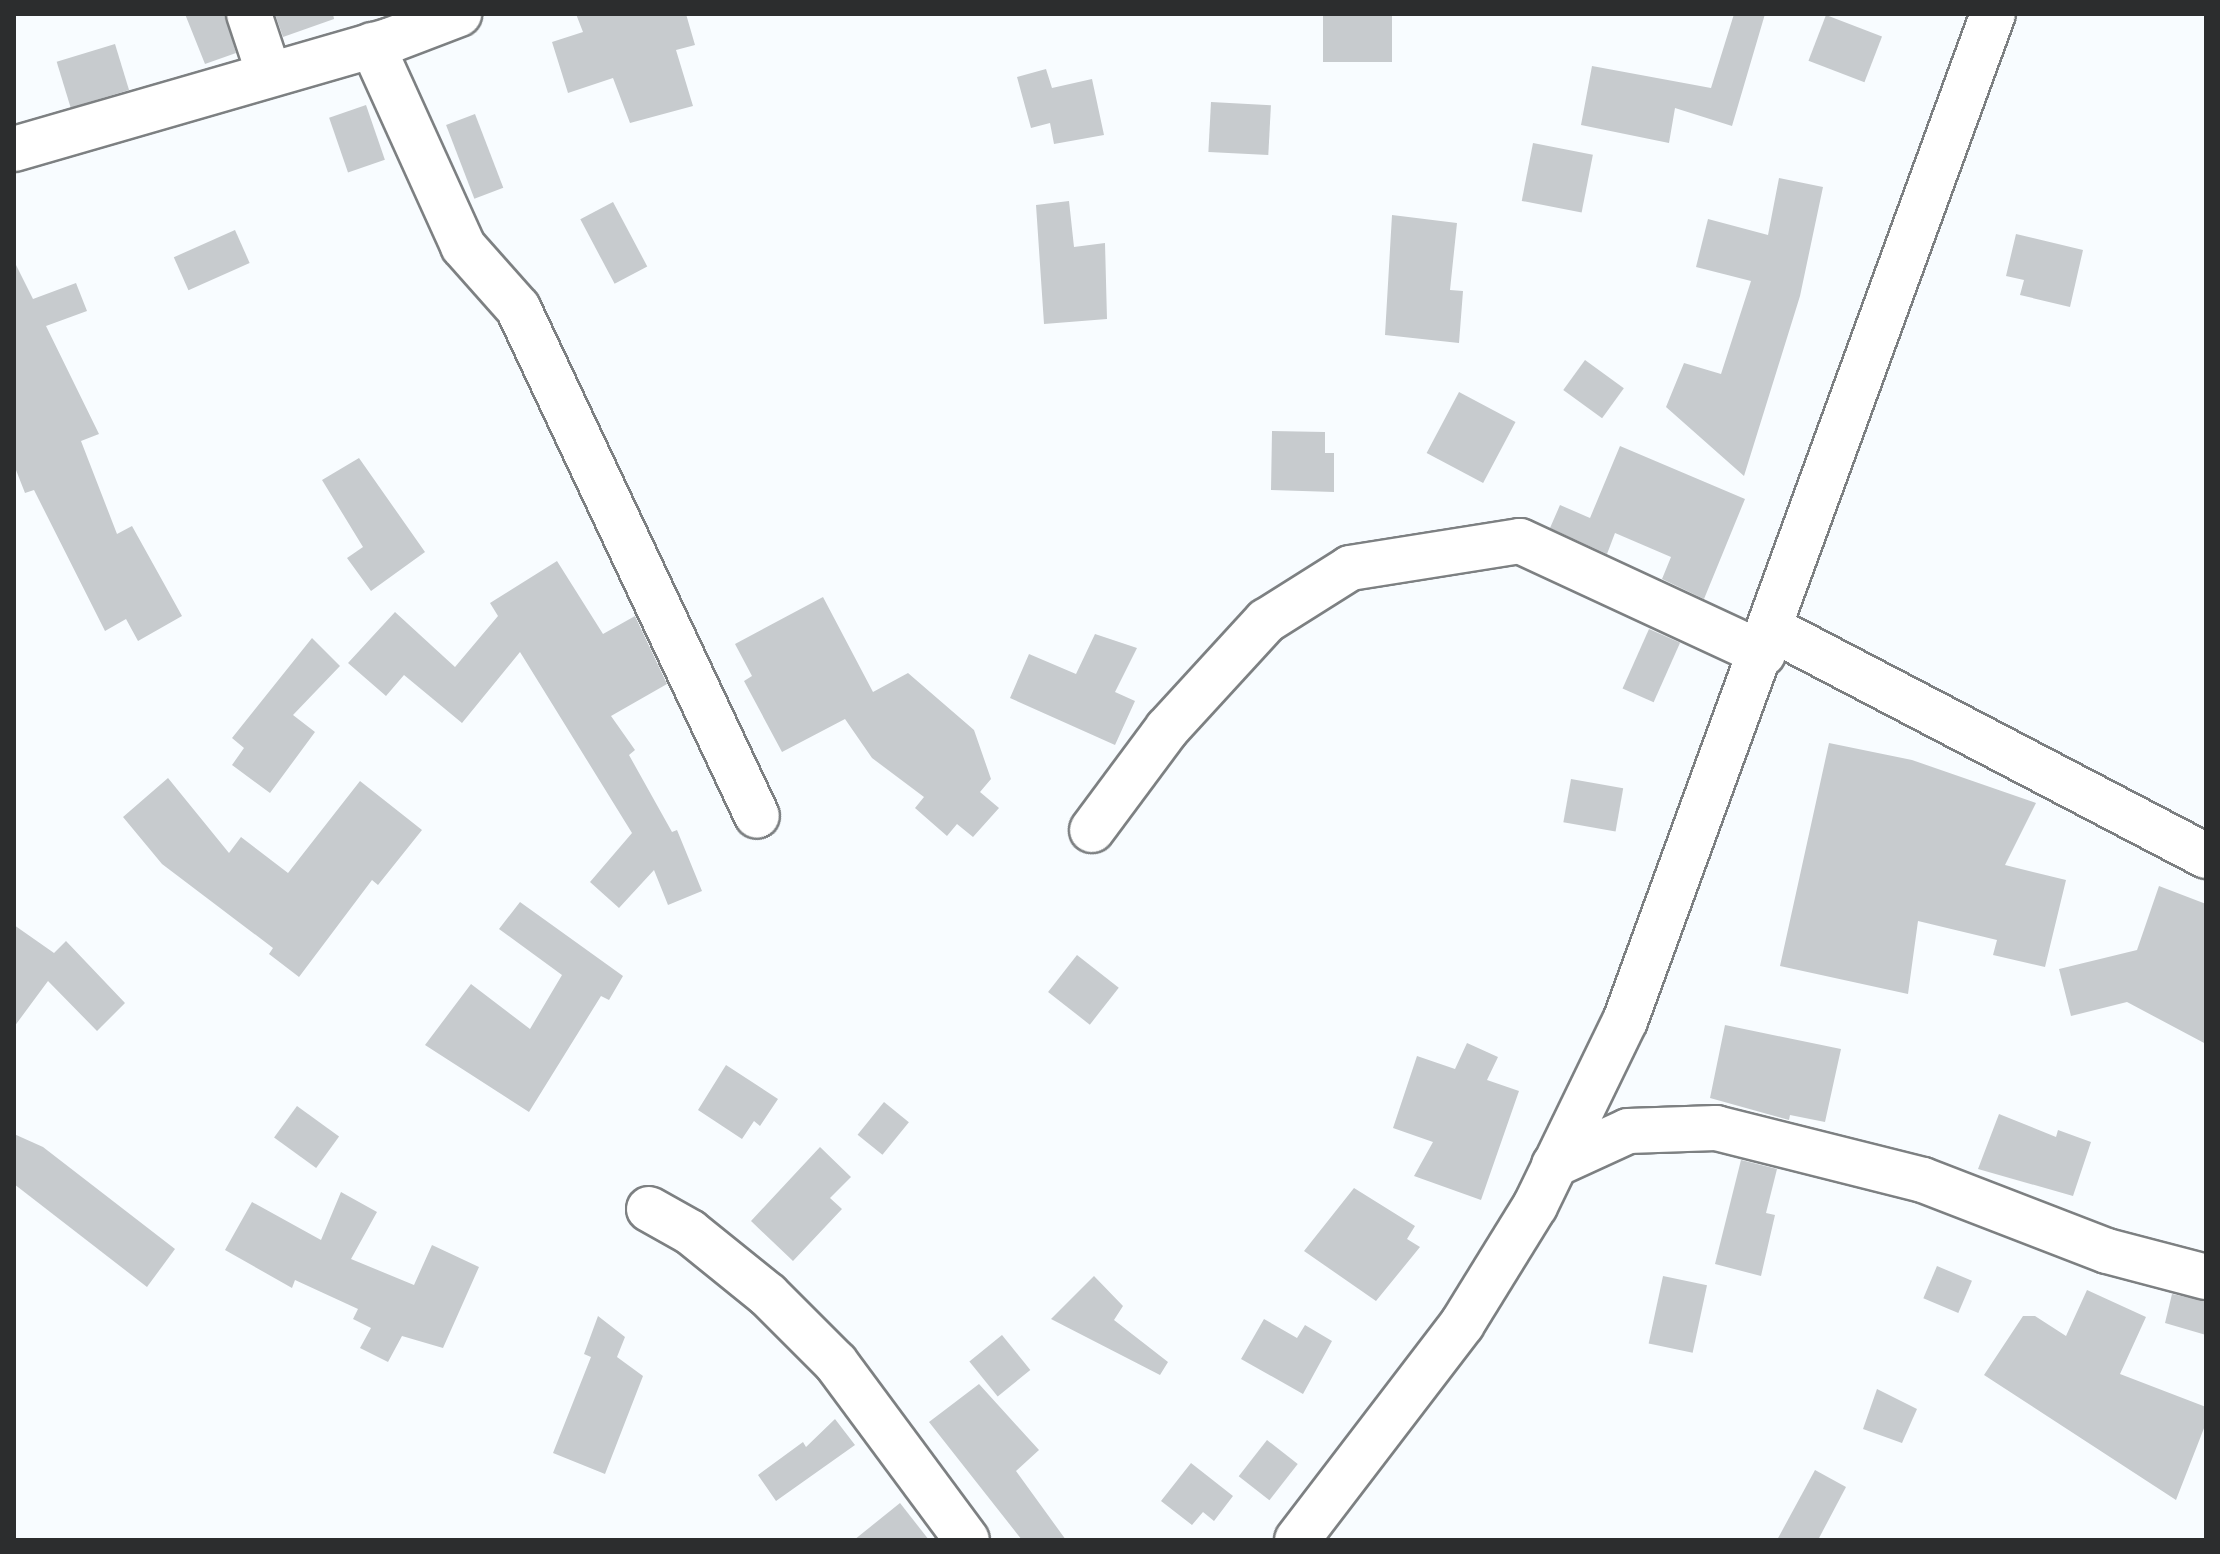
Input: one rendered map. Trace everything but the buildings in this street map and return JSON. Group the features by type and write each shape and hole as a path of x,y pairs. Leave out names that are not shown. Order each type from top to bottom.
{"street":[{"path":"249,14 269,74"},
{"path":"14,149 372,45 459,14"},
{"path":"1297,1540 1462,1324 1554,1165 1625,1021 1768,641 1993,14"},
{"path":"372,45 463,246 518,308 757,816"},
{"path":"1092,830 1167,729 1266,621 1350,568 1520,541 1768,641 2206,856"},
{"path":"1554,1165 1628,1131 1716,1128 1923,1180 2107,1251 2206,1277"},
{"path":"649,1209 690,1232 768,1295 836,1363 967,1540"}]}
